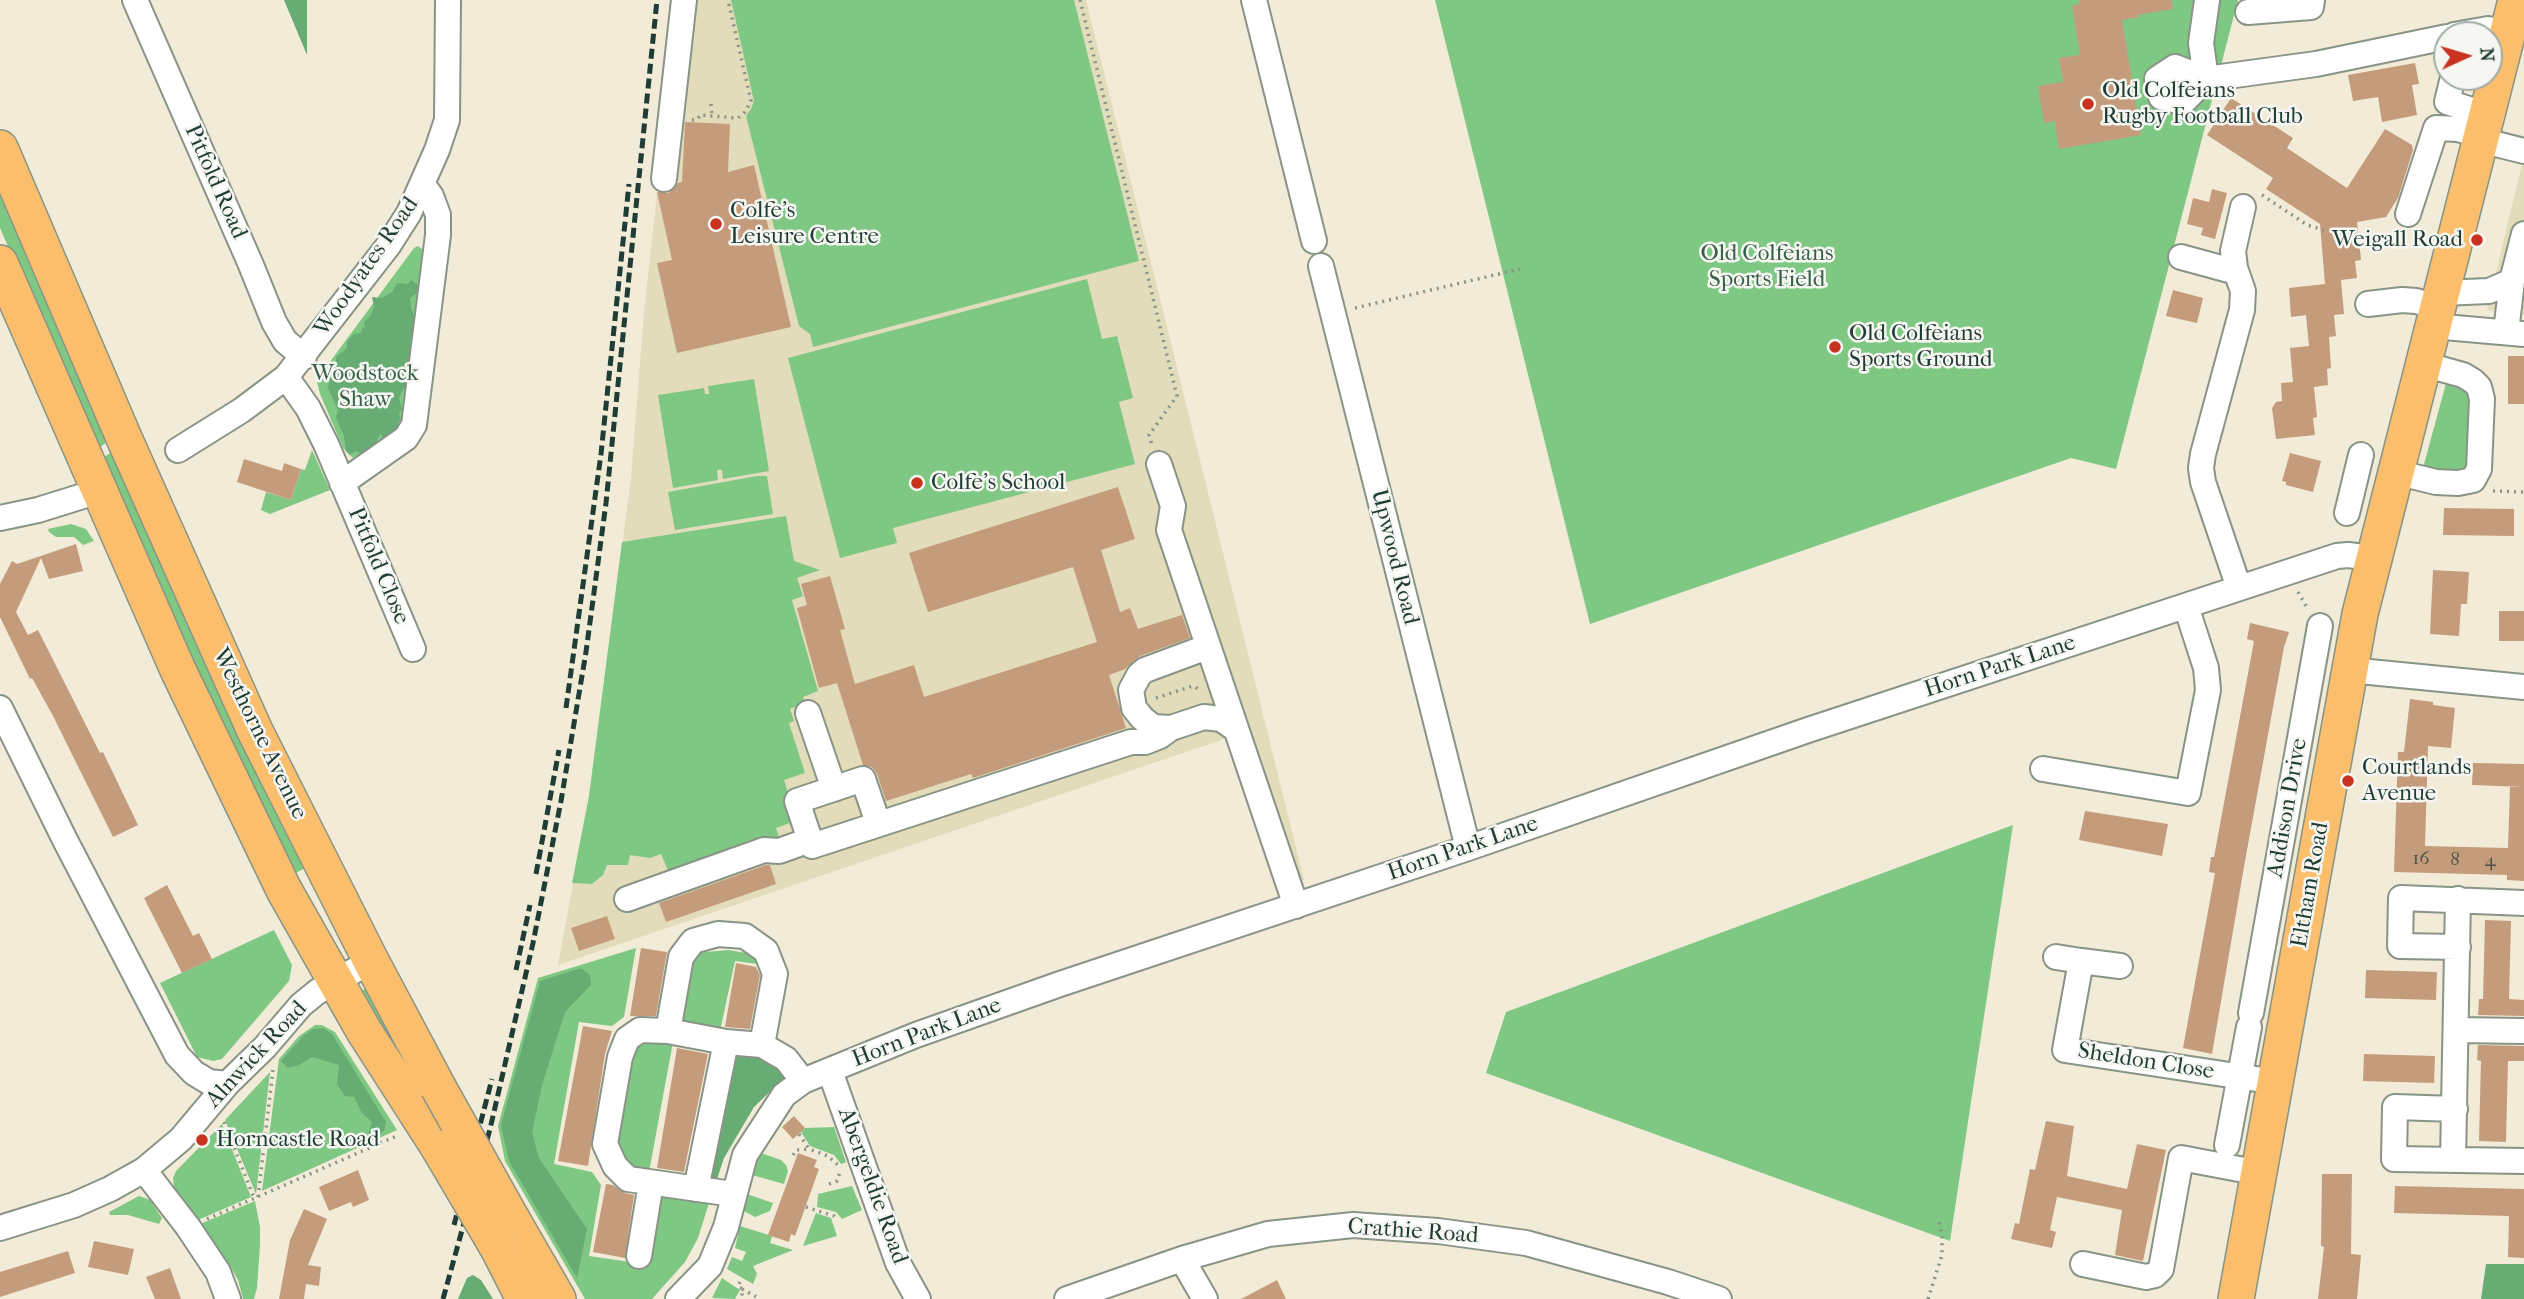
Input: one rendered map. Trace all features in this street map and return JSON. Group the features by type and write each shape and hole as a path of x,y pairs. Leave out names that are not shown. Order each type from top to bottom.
{"highway":[{"name":"Eltham Road","path":"2236,1299 2347,678 2373,558 2515,16"},
{"name":"Westhorne Avenue","path":"0,148 223,663 371,961 438,1087 506,1235 524,1299"},
{"name":"Westhorne Avenue","path":"0,263 216,752 284,890 364,1031 439,1148 558,1299"}],"street":[{"name":"Pitfold Road","path":"135,0 274,322 285,341 304,357"},
{"name":"Woodyates Road","path":"178,450 242,411 286,377 388,246 409,213 423,185 447,120 449,0"},
{"path":"664,179 684,0"},
{"path":"1254,0 1314,241"},
{"path":"2207,0 2201,43 2206,79 2316,64 2433,40"},
{"path":"2248,12 2311,7 2312,0"},
{"path":"2450,91 2447,102 2483,130 2524,151"},
{"path":"2408,214 2436,128 2483,130"},
{"name":"Woodyates Road","path":"342,483 407,438 414,425 438,235 438,215 431,195 423,185"},
{"path":"2239,588 2203,482 2201,468 2242,310 2243,291 2236,272 2233,251 2243,207"},
{"path":"2368,304 2416,301 2515,333 2512,281 2524,234"},
{"path":"2181,257 2236,272"},
{"name":"Upwood Road","path":"1321,266 1468,848"},
{"path":"2437,308 2512,281"},
{"path":"2347,513 2359,464 2394,478 2440,482 2462,483 2473,480 2478,472 2482,400 2479,387 2463,375 2423,365"},
{"path":"286,377 308,408 342,483"},
{"path":"1159,464 1173,506 1169,530 1296,906"},
{"name":"Pitfold Close","path":"342,483 413,649"},
{"path":"0,519 99,491"},
{"name":"Horn Park Lane","path":"678,1299 710,1266 726,1227 745,1155 784,1095 803,1081 916,1035 1047,988 1468,848 1808,730 2337,556 2373,558"},
{"path":"2043,769 2188,793 2208,678 2186,606"},
{"name":"Addison Drive","path":"2227,1145 2311,678 2315,619"},
{"path":"1171,728 1153,727 1134,708 1131,690 1133,682 1145,670 1207,647"},
{"path":"2311,678 2524,687"},
{"path":"0,708 177,1055 194,1073 209,1082 227,1084"},
{"path":"808,713 834,789"},
{"path":"878,824 863,779 797,801 812,846 1131,742 1144,742 1171,728 1204,717 1231,717"},
{"path":"1131,742 1142,732 1146,722"},
{"path":"2289,802 2325,809"},
{"path":"627,899 764,850 779,851 810,840"},
{"path":"2458,947 2400,946 2401,898 2524,903"},
{"path":"2453,1160 2458,899"},
{"path":"668,1031 681,957 693,941 718,934 745,936 766,951 775,974 762,1045"},
{"path":"2265,938 2301,945"},
{"path":"2056,957 2120,966"},
{"name":"Alnwick Road","path":"0,1228 74,1205 144,1170 181,1139 227,1084 265,1048 300,1005 371,961"},
{"name":"Sheldon Close","path":"2081,961 2065,1050 2276,1082"},
{"path":"733,1194 628,1179 615,1166 605,1144 620,1057 627,1039 640,1030 668,1031 726,1042 762,1045 786,1059 803,1081"},
{"path":"2456,1030 2524,1031"},
{"path":"696,1189 726,1042"},
{"name":"Abergeldie Road","path":"830,1071 898,1263 918,1299"},
{"path":"2455,1109 2395,1107 2394,1159 2524,1161"},
{"path":"2083,1264 2146,1277 2155,1275 2161,1269 2181,1158 2260,1173"},
{"path":"144,1170 188,1227 218,1272 229,1299"},
{"path":"639,1256 651,1183"},
{"name":"Crathie Road","path":"1067,1299 1182,1259 1268,1234 1353,1225 1438,1230 1526,1243 1668,1282 1719,1299"},
{"path":"1182,1259 1205,1299"}],"path":[{"path":"700,115 738,118 751,101 728,0"},
{"path":"1080,0 1177,396 1149,435 1159,464"},
{"path":"711,104 712,115"},
{"path":"2243,207 2251,188 2307,225 2328,231"},
{"path":"1334,313 1520,269"},
{"path":"2473,480 2495,492 2524,492"},
{"path":"2287,572 2315,619"},
{"path":"1133,682 1156,699 1193,686 1231,717"},
{"path":"256,1198 275,1059"},
{"path":"221,1114 256,1198"},
{"path":"195,1224 403,1133"},
{"path":"799,1134 809,1149"},
{"path":"793,1155 796,1150 809,1149 828,1156 840,1169 841,1176 829,1184"},
{"path":"806,1207 834,1216 837,1220"},
{"path":"1928,1299 1941,1255 1942,1236 1939,1223"},
{"path":"740,1282 738,1286 742,1296"},
{"path":"741,1289 760,1299"}],"shaded area":[{"name":"Colfe's School","path":"678,0 1086,0 1304,880 1280,888 1230,737 558,965 589,796 631,478 644,313"},
{"path":"2524,156 2524,315 2487,310"}],"green space":[{"path":"284,0 307,0 307,55"},
{"path":"731,0 1074,0 1139,261 813,347 810,334 799,326 746,116 754,101"},
{"name":"Old Colfeians Sports Field","path":"1435,0 2238,0 2116,469 2071,458 1590,624"},
{"path":"0,181 111,439 96,450 0,228"},
{"name":"Woodstock Shaw","path":"418,246 423,250 402,429 353,458 343,448 320,394 317,382 321,382 321,379 318,378"},
{"path":"1087,279 1102,339 1117,336 1133,398 1119,402 1135,464 893,528 897,543 840,558 788,358"},
{"name":"Woodstock Shaw","path":"411,280 419,286 417,293 410,298 415,317 415,338 410,341 411,348 415,349 410,386 403,389 399,398 402,409 399,413 401,419 397,423 401,427 385,440 380,434 375,445 350,455 346,451 344,436 336,418 338,410 327,386 330,383 329,375 336,367 336,357 347,348 347,341 354,334 361,333 365,327 364,322 371,315 374,306 372,297 382,298 392,292 397,283 408,284"},
{"path":"2448,376 2474,388 2468,474 2423,468"},
{"path":"754,379 769,471 723,479 722,470 717,470 718,480 673,488 658,395 704,388 705,394 709,394 708,386"},
{"path":"115,450 305,868 290,876 101,459"},
{"path":"312,450 330,490 270,514 261,510 266,492 291,500 301,469 305,470"},
{"path":"767,476 773,514 675,530 668,492"},
{"path":"786,516 794,561 820,570 797,578 803,596 792,600 818,691 803,697 805,703 790,709 794,721 789,723 805,773 784,780 792,805 785,808 790,823 776,828 780,840 671,877 661,854 650,858 630,855 628,865 607,865 603,875 592,884 572,883 589,796 622,542"},
{"path":"71,524 86,529 94,541 83,545 74,537 56,537 48,529"},
{"path":"2013,825 1950,1241 1486,1073 1506,1012"},
{"path":"274,930 292,965 289,981 222,1059 213,1061 197,1057 160,983"},
{"path":"636,948 624,1017 612,1026 579,1022 554,1164 592,1172 601,1185 589,1256 644,1264 659,1193 709,1203 698,1238 685,1262 652,1299 585,1299 505,1161 498,1126 538,978"},
{"path":"728,950 752,954 758,957 758,964 735,961 720,1031 677,1026 684,968 695,953"},
{"path":"581,968 590,975 591,985 565,1012 542,1085 532,1133 539,1158 587,1229 577,1278 509,1161 501,1125 540,981"},
{"path":"367,988 418,1088 416,1089 361,991"},
{"path":"315,1025 322,1025 335,1032 397,1130 262,1191 279,1059 299,1036"},
{"path":"323,1028 332,1034 386,1122 384,1131 374,1137 368,1134 372,1122 362,1113 354,1097 345,1096 337,1084 339,1065 312,1057 288,1068 281,1061 304,1035 313,1029"},
{"path":"649,1038 673,1042 649,1172 628,1168 615,1139 628,1058 640,1043"},
{"path":"734,1051 761,1053 786,1076 754,1107 724,1158 716,1182 710,1182"},
{"path":"270,1072 256,1194 225,1120"},
{"path":"222,1124 251,1197 198,1220 174,1187 173,1178 176,1171"},
{"path":"834,1127 846,1162 841,1164 834,1155 810,1146 801,1132 805,1128"},
{"path":"761,1153 781,1160 786,1165 788,1171 784,1184 752,1175"},
{"path":"852,1186 862,1210 842,1219 836,1212 817,1207 818,1194"},
{"path":"747,1194 773,1203 770,1211 755,1217 744,1211"},
{"path":"139,1196 150,1200 162,1218 159,1224 128,1215 110,1215 109,1212"},
{"path":"255,1201 260,1227 257,1288 254,1299 243,1299 238,1280 229,1264 200,1224"},
{"path":"816,1213 831,1218 837,1236 803,1246"},
{"path":"740,1226 772,1236 770,1243 793,1250 753,1266 757,1274 753,1284 727,1269 732,1257 742,1261 746,1252 735,1248"},
{"path":"2486,1264 2524,1264 2524,1299 2481,1299"},
{"path":"473,1275 481,1280 493,1299 458,1299 467,1278"},
{"path":"722,1278 740,1290 735,1299 712,1298"}],"building":[{"name":"Old Colfeians Rugby Football Club","path":"2079,0 2172,0 2173,9 2122,20 2141,135 2059,149 2055,121 2044,123 2038,86 2063,82 2059,58 2080,55 2072,6 2079,4"},
{"path":"2415,63 2419,84 2412,85 2417,115 2382,122 2378,97 2353,101 2348,75"},
{"path":"2231,98 2293,138 2287,148 2347,188 2385,129 2412,145 2413,150 2398,198 2386,217 2357,222 2361,260 2355,261 2357,278 2341,280 2344,314 2334,315 2336,336 2329,337 2331,368 2327,369 2328,385 2314,387 2317,417 2313,418 2315,435 2276,439 2272,408 2276,402 2282,401 2281,383 2293,382 2290,348 2309,346 2306,315 2291,317 2289,288 2325,284 2320,224 2266,189 2273,178 2207,135"},
{"name":"Colfe's Leisure Centre","path":"685,122 730,124 728,172 754,165 791,327 677,353 657,263 672,260 657,192 669,193 682,182"},
{"path":"2212,189 2227,193 2215,239 2201,235 2203,228 2187,224 2193,198 2209,202"},
{"path":"2173,290 2203,298 2197,323 2166,316"},
{"path":"2508,356 2524,356 2524,404 2508,404"},
{"path":"2290,453 2321,461 2313,492 2286,485 2286,482 2282,481"},
{"path":"244,459 282,471 284,463 301,469 291,500 237,482"},
{"path":"1118,487 1135,539 1101,550 1120,612 1130,608 1138,629 1182,615 1190,638 1140,656 1125,669 1109,675 1126,728 973,778 971,774 886,801 877,774 872,767 863,765 837,683 819,688 797,608 807,605 801,584 830,576 845,629 840,630 855,684 914,665 924,697 1097,642 1073,567 928,612 909,553"},
{"path":"2444,508 2514,509 2514,536 2443,535"},
{"path":"76,544 83,571 49,579 41,558 16,612 28,635 38,630 100,753 103,752 138,825 113,837 0,617 0,584 12,561 17,564"},
{"path":"2433,570 2469,572 2467,604 2461,604 2459,636 2430,634"},
{"path":"2499,611 2524,611 2524,641 2499,641"},
{"path":"2250,623 2289,632 2284,647 2212,1054 2183,1048 2215,873 2209,872 2211,857 2214,857 2254,641 2247,639"},
{"path":"2410,699 2455,708 2451,748 2428,746 2425,846 2508,848 2510,787 2524,787 2524,881 2507,880 2507,875 2394,872 2398,752 2404,752"},
{"path":"2473,763 2524,764 2524,787 2472,785"},
{"path":"2085,811 2168,824 2162,856 2079,840"},
{"path":"770,865 776,884 666,922 659,903"},
{"path":"167,885 193,936 199,933 212,959 182,973 144,898"},
{"path":"607,916 615,939 579,951 571,928"},
{"path":"2485,920 2511,921 2509,999 2524,1000 2524,1016 2478,1015 2479,999 2483,999"},
{"path":"641,948 667,952 656,1016 630,1016"},
{"path":"736,963 756,967 760,975 750,1029 725,1027"},
{"path":"2366,970 2437,972 2436,1000 2365,998"},
{"path":"583,1026 612,1031 605,1054 588,1166 558,1161"},
{"path":"2478,1045 2524,1046 2524,1061 2508,1061 2506,1142 2479,1141 2481,1061 2477,1060"},
{"path":"677,1048 708,1054 684,1172 657,1168"},
{"path":"2364,1054 2435,1056 2434,1083 2363,1081"},
{"path":"794,1116 805,1128 793,1139 782,1127"},
{"path":"2046,1121 2074,1126 2067,1176 2127,1189 2137,1144 2166,1150 2143,1261 2115,1255 2122,1210 2057,1197 2050,1230 2056,1232 2052,1248 2011,1239 2015,1223 2019,1224 2030,1169 2035,1170"},
{"path":"798,1153 817,1160 814,1167 819,1169 795,1236 791,1234 789,1242 768,1235"},
{"path":"358,1170 369,1200 353,1207 351,1202 329,1211 319,1187"},
{"path":"2322,1174 2352,1174 2351,1254 2361,1255 2357,1299 2318,1299 2324,1247 2321,1246"},
{"path":"606,1184 634,1195 625,1258 593,1252"},
{"path":"2395,1186 2524,1189 2524,1258 2508,1257 2509,1216 2394,1213"},
{"path":"304,1209 327,1219 308,1265 321,1267 319,1286 306,1284 304,1299 279,1299 290,1240"},
{"path":"94,1241 134,1249 128,1275 88,1267"},
{"path":"68,1251 75,1273 0,1297 0,1272"},
{"path":"170,1268 181,1299 155,1299 146,1277"},
{"path":"1277,1280 1286,1299 1241,1299"}],"railway":[{"path":"443,1299 490,1129 533,943 561,801 586,652 606,503 657,0"},
{"path":"566,708 601,454 629,184"},
{"path":"536,874 559,750"},
{"path":"516,970 530,905"},
{"path":"454,1225 492,1079"}],"place":[{"name":"Old Colfeians Rugby Football Club","path":"2088,104"},
{"name":"Colfe's Leisure Centre","path":"716,224"},
{"name":"Weigall Road","path":"2477,240"},
{"name":"Old Colfeians Sports Ground","path":"1835,347"},
{"name":"Colfe's School","path":"917,483"},
{"name":"Courtlands Avenue","path":"2348,781"},
{"name":"Horncastle Road","path":"202,1140"}]}
